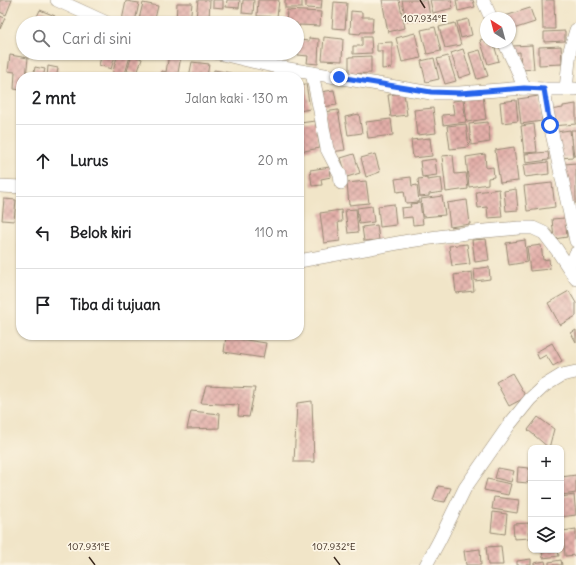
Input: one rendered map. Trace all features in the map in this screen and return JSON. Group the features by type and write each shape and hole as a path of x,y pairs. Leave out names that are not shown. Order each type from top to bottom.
{"street":[{"path":"57,0 92,16"},
{"path":"483,0 488,12"},
{"path":"248,60 277,67 431,92 460,93 524,88 571,89 570,50 576,30"},
{"path":"507,48 524,88"},
{"path":"312,73 327,149 340,174 340,183"},
{"path":"544,89 547,111 576,241"},
{"path":"0,186 16,187"},
{"path":"304,260 409,241 460,234 519,228 534,228 544,233 558,250 576,279"},
{"path":"568,266 576,253"},
{"path":"426,565 465,488 509,425 530,399 544,386 562,375 576,372"}],"building":[{"path":"0,0 12,0 6,15 0,12"},
{"path":"198,0 210,0 209,16 196,16"},
{"path":"213,0 223,0 223,8 213,7"},
{"path":"227,0 240,0 239,8 226,7"},
{"path":"243,0 254,0 253,14 242,13"},
{"path":"258,0 279,0 277,16 257,16"},
{"path":"285,0 302,0 302,8 285,8"},
{"path":"306,0 322,0 321,9 306,8"},
{"path":"382,0 399,0 405,28 388,32"},
{"path":"402,0 427,0 430,16 406,21"},
{"path":"430,0 451,0 453,8 433,13"},
{"path":"456,0 473,0 475,7 458,11"},
{"path":"542,0 554,0 555,29 543,29"},
{"path":"126,1 139,3 136,16 123,16"},
{"path":"334,2 347,3 345,29 332,28"},
{"path":"143,3 158,6 156,16 140,16"},
{"path":"177,3 192,3 191,16 176,16"},
{"path":"530,8 535,22 516,28 516,13"},
{"path":"40,10 55,16 37,16"},
{"path":"287,10 321,12 320,26 304,25 304,16 287,16"},
{"path":"351,11 362,12 362,17 373,17 372,32 361,32 360,34 350,33"},
{"path":"0,16 5,18 0,29"},
{"path":"468,19 472,35 461,38 457,22"},
{"path":"455,23 461,45 445,48 439,27"},
{"path":"435,27 441,51 427,54 421,30"},
{"path":"565,31 565,41 544,42 544,32"},
{"path":"415,33 421,58 402,62 396,38"},
{"path":"324,37 343,39 342,61 322,60"},
{"path":"362,37 371,37 372,53 353,54 353,46 362,46"},
{"path":"309,38 319,39 318,64 307,63 308,56 304,56 304,40 309,41"},
{"path":"392,42 392,68 382,69 382,51 377,51 377,43"},
{"path":"532,45 534,69 521,70 520,52 513,53 513,48 516,48 516,46"},
{"path":"561,46 562,64 539,65 539,47"},
{"path":"483,48 495,48 499,61 488,64"},
{"path":"463,49 471,74 459,78 451,53"},
{"path":"480,50 488,76 477,79 469,53"},
{"path":"10,55 16,56 16,60 28,60 27,72 16,72 16,89 14,89 15,72 8,71"},
{"path":"371,56 371,73 349,74 349,57"},
{"path":"448,56 456,81 445,84 437,59"},
{"path":"434,58 439,79 426,82 421,61"},
{"path":"100,60 114,60 111,69 99,65"},
{"path":"116,60 129,60 125,72 113,72"},
{"path":"130,60 142,60 138,72 127,71"},
{"path":"168,60 180,60 178,72 166,72"},
{"path":"257,60 276,60 276,62"},
{"path":"192,62 209,64 208,72 190,72"},
{"path":"48,66 58,68 57,72 47,72"},
{"path":"35,67 45,69 44,72 34,72"},
{"path":"214,70 225,72 214,72"},
{"path":"304,84 306,84 310,109 304,110"},
{"path":"334,90 337,105 322,107 320,92"},
{"path":"404,93 407,115 391,117 388,95"},
{"path":"483,96 486,119 467,122 464,98"},
{"path":"539,96 542,121 521,124 518,99"},
{"path":"463,100 466,122 443,125 442,115 454,114 452,101"},
{"path":"516,100 518,121 502,123 500,102"},
{"path":"576,104 576,124 552,126 550,110"},
{"path":"433,108 436,133 417,135 414,110"},
{"path":"338,110 345,150 331,152 324,112"},
{"path":"359,114 362,133 348,135 345,117"},
{"path":"391,119 393,135 368,138 366,122"},
{"path":"315,121 320,148 304,151 304,122"},
{"path":"488,122 490,142 471,145 469,124"},
{"path":"466,124 469,147 450,149 447,126"},
{"path":"534,124 537,152 524,153 521,126"},
{"path":"570,130 573,157 559,158 556,132"},
{"path":"571,130 576,130 576,156 574,156"},
{"path":"430,138 432,156 413,158 411,140"},
{"path":"514,147 518,181 500,183 495,150"},
{"path":"548,152 549,160 526,163 525,154"},
{"path":"354,154 360,173 347,177 341,158"},
{"path":"375,154 380,172 366,177 361,158"},
{"path":"485,154 486,168 493,167 494,177 488,178 488,184 469,187 466,157"},
{"path":"453,155 455,174 466,173 468,189 446,192 442,156"},
{"path":"435,159 437,175 422,177 420,161"},
{"path":"548,162 549,174 525,177 523,165"},
{"path":"576,163 576,203 569,204 564,164"},
{"path":"330,167 331,177 321,179 322,185 312,186 310,170"},
{"path":"411,177 412,186 417,185 419,202 406,203 404,191 397,192 395,179"},
{"path":"427,178 427,180 441,178 443,192 420,197 418,179"},
{"path":"366,181 369,203 349,205 347,183"},
{"path":"552,183 555,207 527,211 524,186"},
{"path":"499,189 502,217 488,218 487,207 478,208 476,192"},
{"path":"516,189 518,210 506,211 504,191"},
{"path":"442,196 445,215 423,217 421,199"},
{"path":"4,199 16,200 14,221 2,220"},
{"path":"467,200 470,224 450,227 447,203"},
{"path":"420,203 423,224 413,225 412,217 402,218 401,208 411,207 410,204"},
{"path":"394,204 396,225 380,227 378,206"},
{"path":"372,206 374,222 359,224 357,208"},
{"path":"356,209 358,232 348,233 345,210"},
{"path":"341,210 342,222 338,222 340,241 324,243 320,213"},
{"path":"565,218 567,237 554,239 552,219"},
{"path":"377,225 379,240 364,241 362,227"},
{"path":"486,239 489,260 475,262 472,240"},
{"path":"525,240 527,262 509,265 506,243"},
{"path":"467,244 470,264 452,266 449,246"},
{"path":"541,245 543,260 549,259 550,269 530,271 527,247"},
{"path":"489,267 490,279 475,281 474,269"},
{"path":"472,272 474,291 456,293 454,275"},
{"path":"569,291 576,303 576,316 560,325 548,303"},
{"path":"576,330 576,342 571,333"},
{"path":"226,340 246,340 266,343 263,358 224,352"},
{"path":"552,343 562,361 553,366 546,355 539,359 536,352"},
{"path":"512,373 526,397 509,406 496,382"},
{"path":"206,386 255,388 249,417 238,416 239,405 201,403"},
{"path":"312,401 314,462 294,462 297,403"},
{"path":"191,411 220,414 219,428 187,429"},
{"path":"538,417 554,429 550,445 546,445 528,430"},
{"path":"518,467 528,468 528,483 517,482"},
{"path":"498,468 514,471 511,482 495,478"},
{"path":"576,475 576,493 564,495 564,477"},
{"path":"487,479 511,484 508,495 484,490"},
{"path":"438,486 451,488 445,502 433,500"},
{"path":"574,495 576,515 564,517 564,497"},
{"path":"494,497 519,500 517,513 492,509"},
{"path":"493,512 507,514 505,534 491,532"},
{"path":"528,523 528,538 514,539 513,524"},
{"path":"576,529 576,555 565,556 564,531"},
{"path":"501,546 503,565 488,565 486,547"},
{"path":"480,549 481,565 466,565 464,551"},
{"path":"542,553 558,553 559,556 543,558"},
{"path":"531,559 531,565 517,565 517,561"},
{"path":"561,560 562,565 549,565 549,562"},
{"path":"545,561 546,565 534,565 534,563"}],"route":[{"path":"339,77 431,92 460,93 524,88 544,89 550,125"}]}
